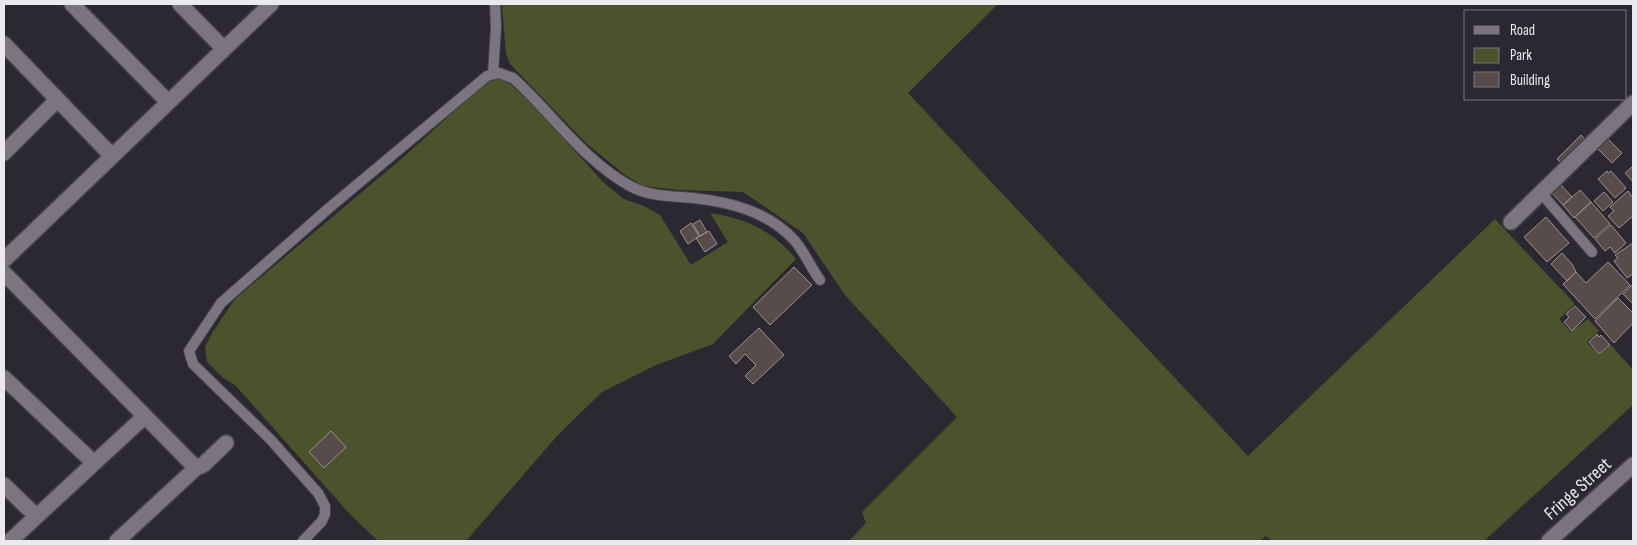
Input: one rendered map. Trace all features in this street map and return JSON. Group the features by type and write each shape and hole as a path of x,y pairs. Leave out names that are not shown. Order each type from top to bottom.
{"street":[{"path":"72,4 168,102"},
{"path":"180,4 224,49"},
{"path":"4,260 271,4"},
{"path":"4,44 112,156"},
{"path":"5,150 58,100"},
{"path":"1511,222 1633,103"},
{"path":"4,273 196,468"},
{"path":"4,378 94,463"},
{"path":"10,541 145,416"},
{"path":"117,541 226,443"},
{"name":"Fringe Street","path":"1549,541 1633,464"},
{"path":"4,485 36,516"}],"lane":[{"path":"493,74 496,28 495,4"},
{"path":"303,541 322,521 325,506 322,500 270,438 193,364 189,351 203,327 221,303 329,208 482,80 493,74 505,74 513,78 598,164 632,188 662,196 694,198 729,205 753,211 768,218 796,242 820,280"},
{"path":"1541,193 1592,252"}],"green space":[{"path":"502,4 998,4 908,93 1248,456 1495,219 1575,304 1559,319 1571,332 1588,319 1599,331 1587,342 1599,355 1611,345 1633,370 1633,405 1484,541 1272,541 1266,536 1260,541 849,541 866,523 862,512 957,417 845,295 803,233 743,192 680,190 643,186 625,175 586,143 510,64 506,54"},
{"path":"498,78 509,83 536,108 604,183 624,199 644,206 660,215 691,265 728,242 710,213 735,218 758,227 778,241 796,259 713,344 656,365 602,392 557,436 466,541 378,541 348,512 235,385 223,378 207,362 205,347 235,299 406,155 485,83"}],"building":[{"path":"1581,135 1588,143 1562,163 1557,159"},
{"path":"1607,138 1622,153 1612,163 1597,148"},
{"path":"1633,166 1633,182 1625,173"},
{"path":"1607,171 1608,173 1611,171 1626,188 1615,198 1598,179"},
{"path":"1561,185 1572,197 1563,205 1552,193"},
{"path":"1580,190 1591,202 1574,218 1563,205"},
{"path":"1628,191 1633,198 1633,216 1619,228 1608,216 1614,211 1610,207"},
{"path":"1604,192 1613,202 1603,211 1594,201"},
{"path":"1591,202 1610,224 1594,238 1575,217"},
{"path":"1546,217 1569,243 1547,262 1524,237"},
{"path":"700,220 707,232 700,236 693,224"},
{"path":"691,223 699,236 688,244 680,231"},
{"path":"1611,225 1626,243 1615,253 1610,247 1605,251 1595,239"},
{"path":"709,231 717,244 705,252 696,238"},
{"path":"1633,243 1633,274 1627,278 1614,261 1618,258 1615,255"},
{"path":"1562,253 1572,264 1576,272 1567,281 1551,264"},
{"path":"1608,262 1630,285 1595,319 1563,284 1576,272 1586,283"},
{"path":"794,267 812,285 770,325 753,307"},
{"path":"1633,286 1633,304 1623,294"},
{"path":"1618,298 1633,313 1633,323 1614,343 1595,321"},
{"path":"1575,306 1586,317 1572,331 1564,322 1569,317 1566,314"},
{"path":"759,328 784,355 753,384 745,376 756,365 745,354 736,364 729,356"},
{"path":"1597,334 1599,337 1601,335 1610,345 1599,354 1589,342"},
{"path":"331,431 346,447 324,468 309,452"}]}
